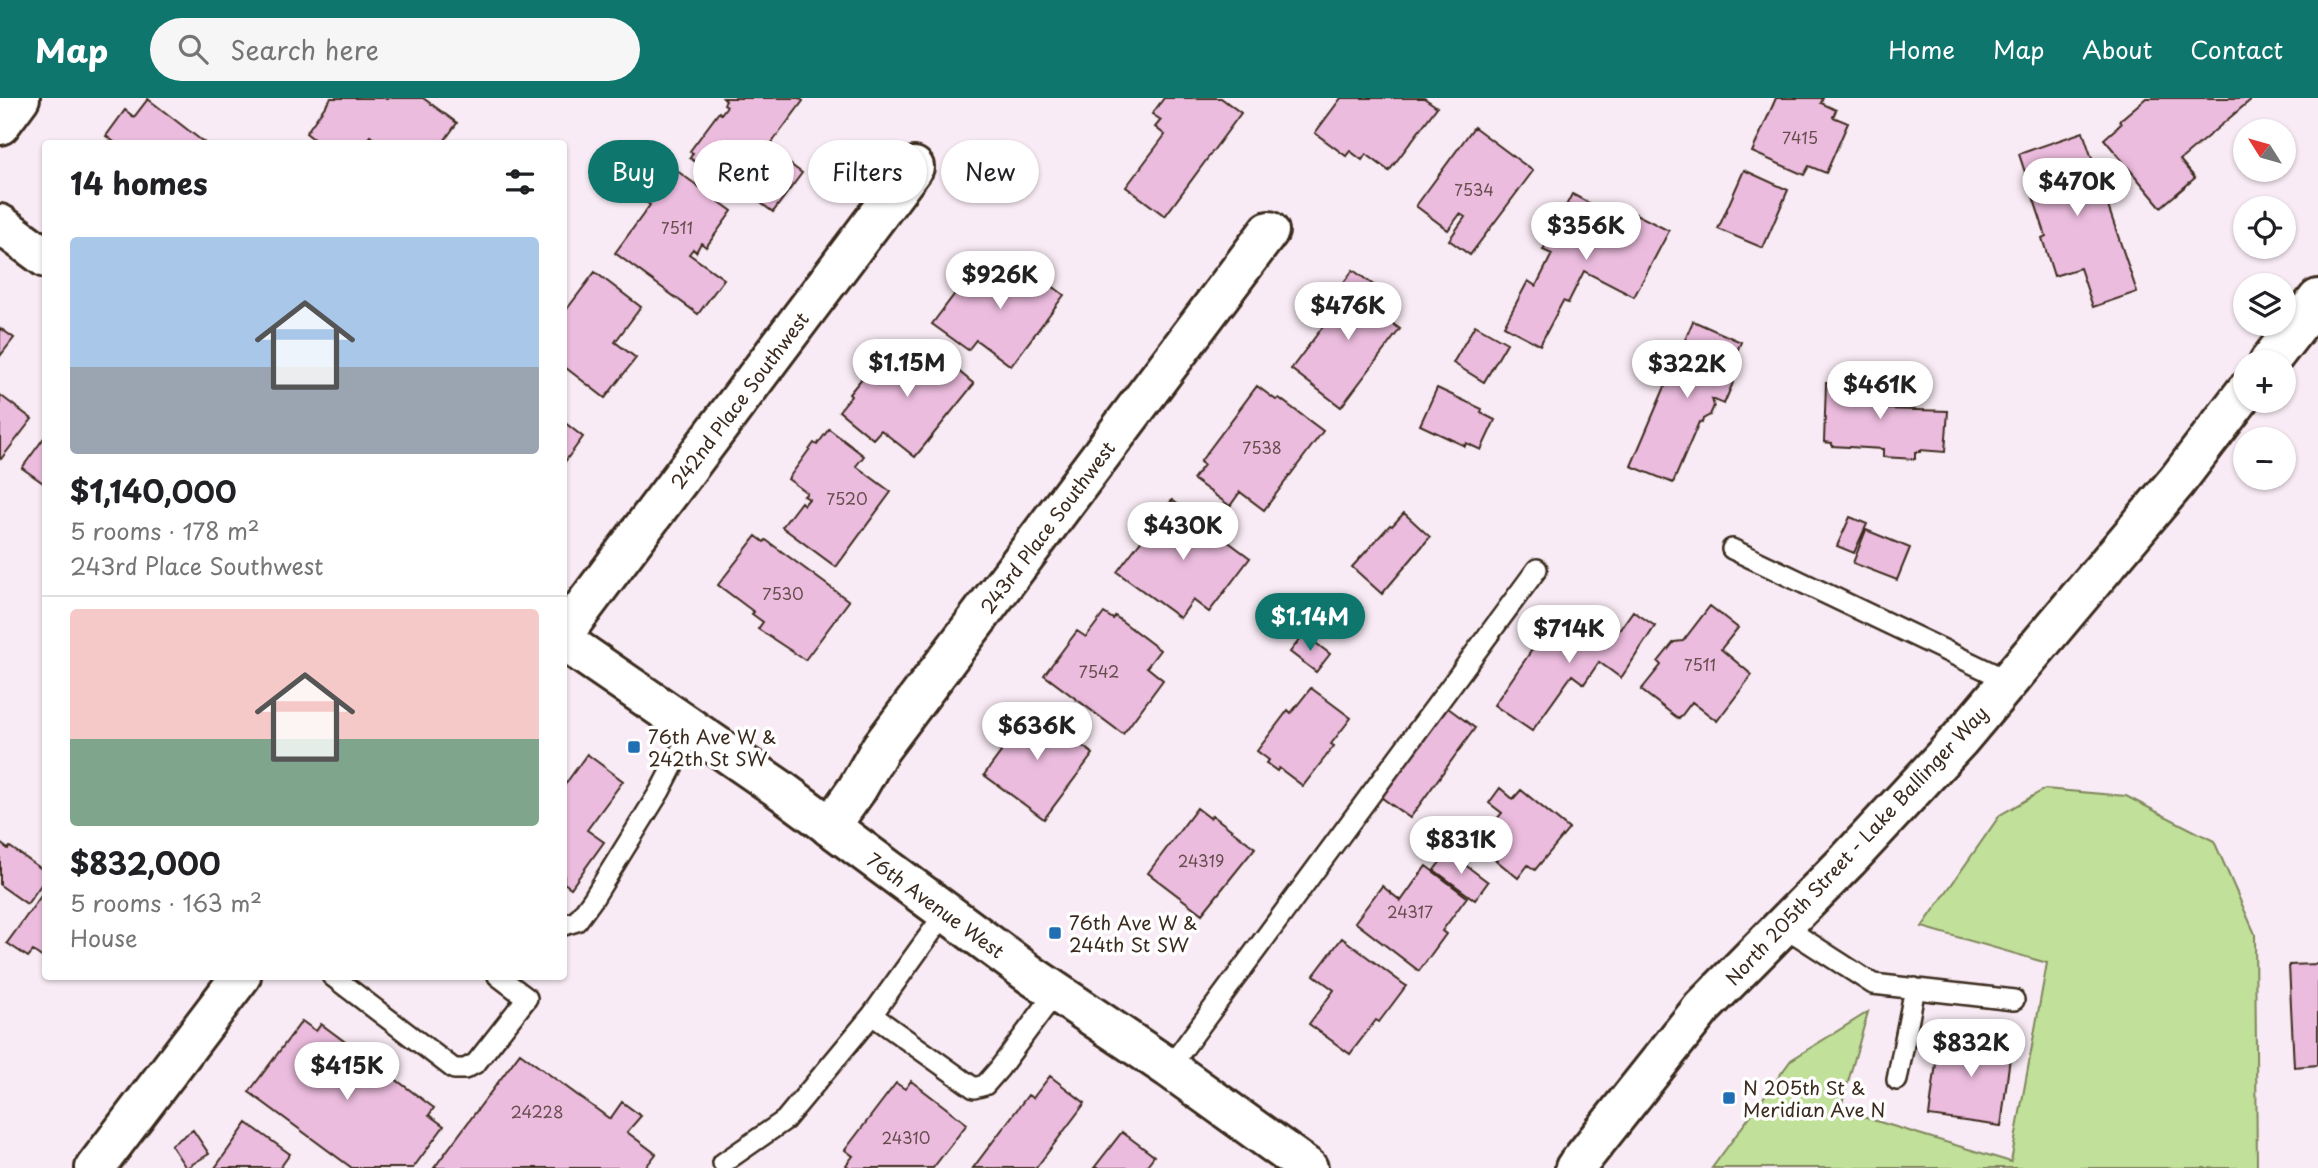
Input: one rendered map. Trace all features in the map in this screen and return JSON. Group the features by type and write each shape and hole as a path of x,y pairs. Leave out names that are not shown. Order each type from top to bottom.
{"street":[{"path":"0,125 20,98"},
{"name":"242nd Place Southwest","path":"567,629 887,203"},
{"path":"0,224 42,255"},
{"name":"243rd Place Southwest","path":"830,827 857,789 880,749 1269,231"},
{"path":"2278,350 2318,299"},
{"name":"North 205th Street - Lake Ballinger Way","path":"1575,1168 1702,1008 1848,860 1960,739 2177,481 2233,408"},
{"name":"76th Avenue West","path":"567,643 692,729 1056,992 1169,1068 1308,1168"},
{"path":"95,1168 238,980"}],"lane":[{"path":"1732,549 2009,681"},
{"path":"1169,1068 1538,569"},
{"path":"567,924 577,921 593,899 647,813 692,729"},
{"path":"723,1163 785,1120 872,1015 946,912"},
{"path":"1783,926 1873,984 2014,1000"},
{"path":"336,980 454,1069 465,1069 476,1063 527,998 503,980"},
{"path":"1897,1080 1915,988"},
{"path":"872,1015 974,1088 985,1085 999,1069 1056,992"}],"green space":[{"path":"2045,789 2126,796 2214,841 2255,934 2257,1168 1712,1168 1791,1060 1868,1012 1840,1110 2011,1162 2047,963 1922,927 2000,815"}],"building":[{"path":"331,98 423,98 457,123 445,140 375,140 370,136 367,140 315,140 306,133"},
{"path":"723,98 799,98 803,101 774,140 698,140 719,112 721,114 727,106 724,104 726,101"},
{"path":"1164,98 1221,98 1241,113 1165,216 1126,187 1165,135 1155,127 1161,120 1152,114"},
{"path":"1341,98 1424,98 1437,107 1389,171 1366,154 1362,160 1350,151 1346,156 1315,133"},
{"path":"1776,98 1823,98 1821,103 1836,110 1833,117 1848,123 1826,173 1809,166 1804,175 1752,152"},
{"path":"2146,98 2253,98 2180,160 2195,178 2161,207 2104,139 2121,124 2119,121"},
{"path":"148,99 201,140 112,140 106,136 125,110 134,117"},
{"path":"1474,127 1533,171 1470,255 1449,240 1465,217 1460,214 1448,230 1416,206"},
{"path":"2083,132 2137,292 2093,307 2080,268 2054,276 2042,238 2046,236 2019,154"},
{"path":"794,167 802,173 794,184"},
{"path":"1744,170 1788,190 1763,248 1718,229"},
{"path":"679,172 693,183 693,203 721,203 732,211 706,247 701,243 696,252 693,249 689,254 724,279 698,314 615,253 650,205 647,203 679,203"},
{"path":"1572,194 1628,224 1634,213 1669,231 1634,297 1584,271 1568,303 1563,301 1540,345 1504,326 1528,281 1536,286 1552,254 1543,250"},
{"path":"761,203 780,203 773,212"},
{"path":"1015,255 1019,261 1064,295 1011,366 976,340 968,350 932,324 969,275 986,288 997,273 1000,276"},
{"path":"1353,270 1387,295 1375,311 1400,329 1341,407 1291,369 1349,292 1341,286"},
{"path":"595,272 641,307 615,342 636,358 605,398 567,369 567,309"},
{"path":"1693,321 1741,342 1730,368 1738,371 1724,404 1712,399 1714,406 1710,415 1703,419 1702,423 1699,422 1673,483 1631,466"},
{"path":"1475,325 1507,343 1484,382 1453,363"},
{"path":"0,328 14,338 0,356"},
{"path":"923,342 974,384 915,457 881,430 873,439 839,411 851,396 849,394 877,360 895,375"},
{"path":"1836,379 1887,382 1886,409 1948,411 1945,452 1920,450 1915,452 1915,459 1883,457 1883,449 1832,446 1832,443 1824,442 1826,383 1835,383"},
{"path":"1257,386 1276,400 1279,398 1323,431 1264,510 1240,492 1230,506 1193,479 1204,465 1200,462"},
{"path":"1437,388 1482,409 1481,413 1495,420 1481,450 1466,443 1465,446 1420,425"},
{"path":"0,395 32,419 1,459 0,458"},
{"path":"567,424 583,437 567,459"},
{"path":"829,429 864,456 856,466 891,492 836,567 782,527 801,502 804,505 809,499 804,496 807,493 788,479 814,443 817,445"},
{"path":"42,440 42,482 22,468"},
{"path":"1172,500 1250,558 1209,612 1193,600 1180,618 1117,572"},
{"path":"1404,513 1430,537 1382,594 1352,567"},
{"path":"1850,517 1867,524 1854,553 1837,546"},
{"path":"1866,530 1910,548 1897,580 1853,563"},
{"path":"756,536 764,542 766,540 849,601 805,660 758,629 763,622 752,614 754,612 718,585"},
{"path":"1710,606 1738,628 1721,649 1752,675 1717,721 1692,702 1679,719 1641,690 1661,665 1658,662 1674,642 1683,641"},
{"path":"1633,611 1655,626 1621,678 1599,662 1584,684 1572,675 1532,731 1494,705 1545,631 1550,635 1555,628 1567,636 1581,617 1613,639"},
{"path":"1104,613 1113,619 1115,616 1160,650 1147,667 1163,680 1123,734 1044,675 1077,631 1086,637"},
{"path":"1304,634 1330,654 1316,672 1290,652"},
{"path":"1311,688 1351,718 1331,744 1334,746 1303,786 1279,768 1277,771 1266,763 1269,760 1257,751 1288,710 1291,713"},
{"path":"1027,704 1093,754 1044,819 984,775 1001,752 995,746"},
{"path":"1444,705 1475,728 1410,818 1378,795"},
{"path":"587,754 623,781 587,830 604,842 571,888 567,885 567,782"},
{"path":"1500,788 1513,799 1521,790 1569,829 1535,870 1528,865 1518,878 1476,844 1502,813 1489,803"},
{"path":"1197,808 1210,818 1212,815 1255,848 1202,914 1148,873"},
{"path":"0,843 42,869 42,883 27,904 0,885"},
{"path":"1448,852 1488,882 1475,900 1434,870"},
{"path":"1426,866 1467,897 1442,931 1446,934 1419,971 1355,922 1382,886 1401,901"},
{"path":"42,895 42,957 33,951 28,957 7,943"},
{"path":"1342,938 1406,986 1350,1054 1309,1024 1334,990 1314,975"},
{"path":"2318,964 2318,1065 2294,1067 2289,965"},
{"path":"302,1021 316,1031 321,1024 434,1108 429,1115 444,1126 413,1168 352,1168 249,1092"},
{"path":"1940,1033 2012,1042 2001,1126 1929,1116"},
{"path":"520,1053 610,1119 622,1102 641,1116 627,1132 656,1154 645,1168 434,1168"},
{"path":"1050,1076 1085,1103 1036,1168 973,1168 1028,1095 1033,1098"},
{"path":"911,1081 967,1124 933,1168 850,1168 846,1165 853,1156 845,1150 896,1083 905,1089"},
{"path":"247,1123 290,1154 280,1168 215,1168"},
{"path":"193,1130 209,1154 186,1168 171,1145"},
{"path":"1122,1132 1154,1156 1145,1168 1094,1168"}],"place":[{"name":"76th Ave W & 242th St SW","path":"634,747"},
{"name":"76th Ave W & 244th St SW","path":"1055,933"},
{"name":"N 205th St & Meridian Ave N","path":"1729,1098"}]}
